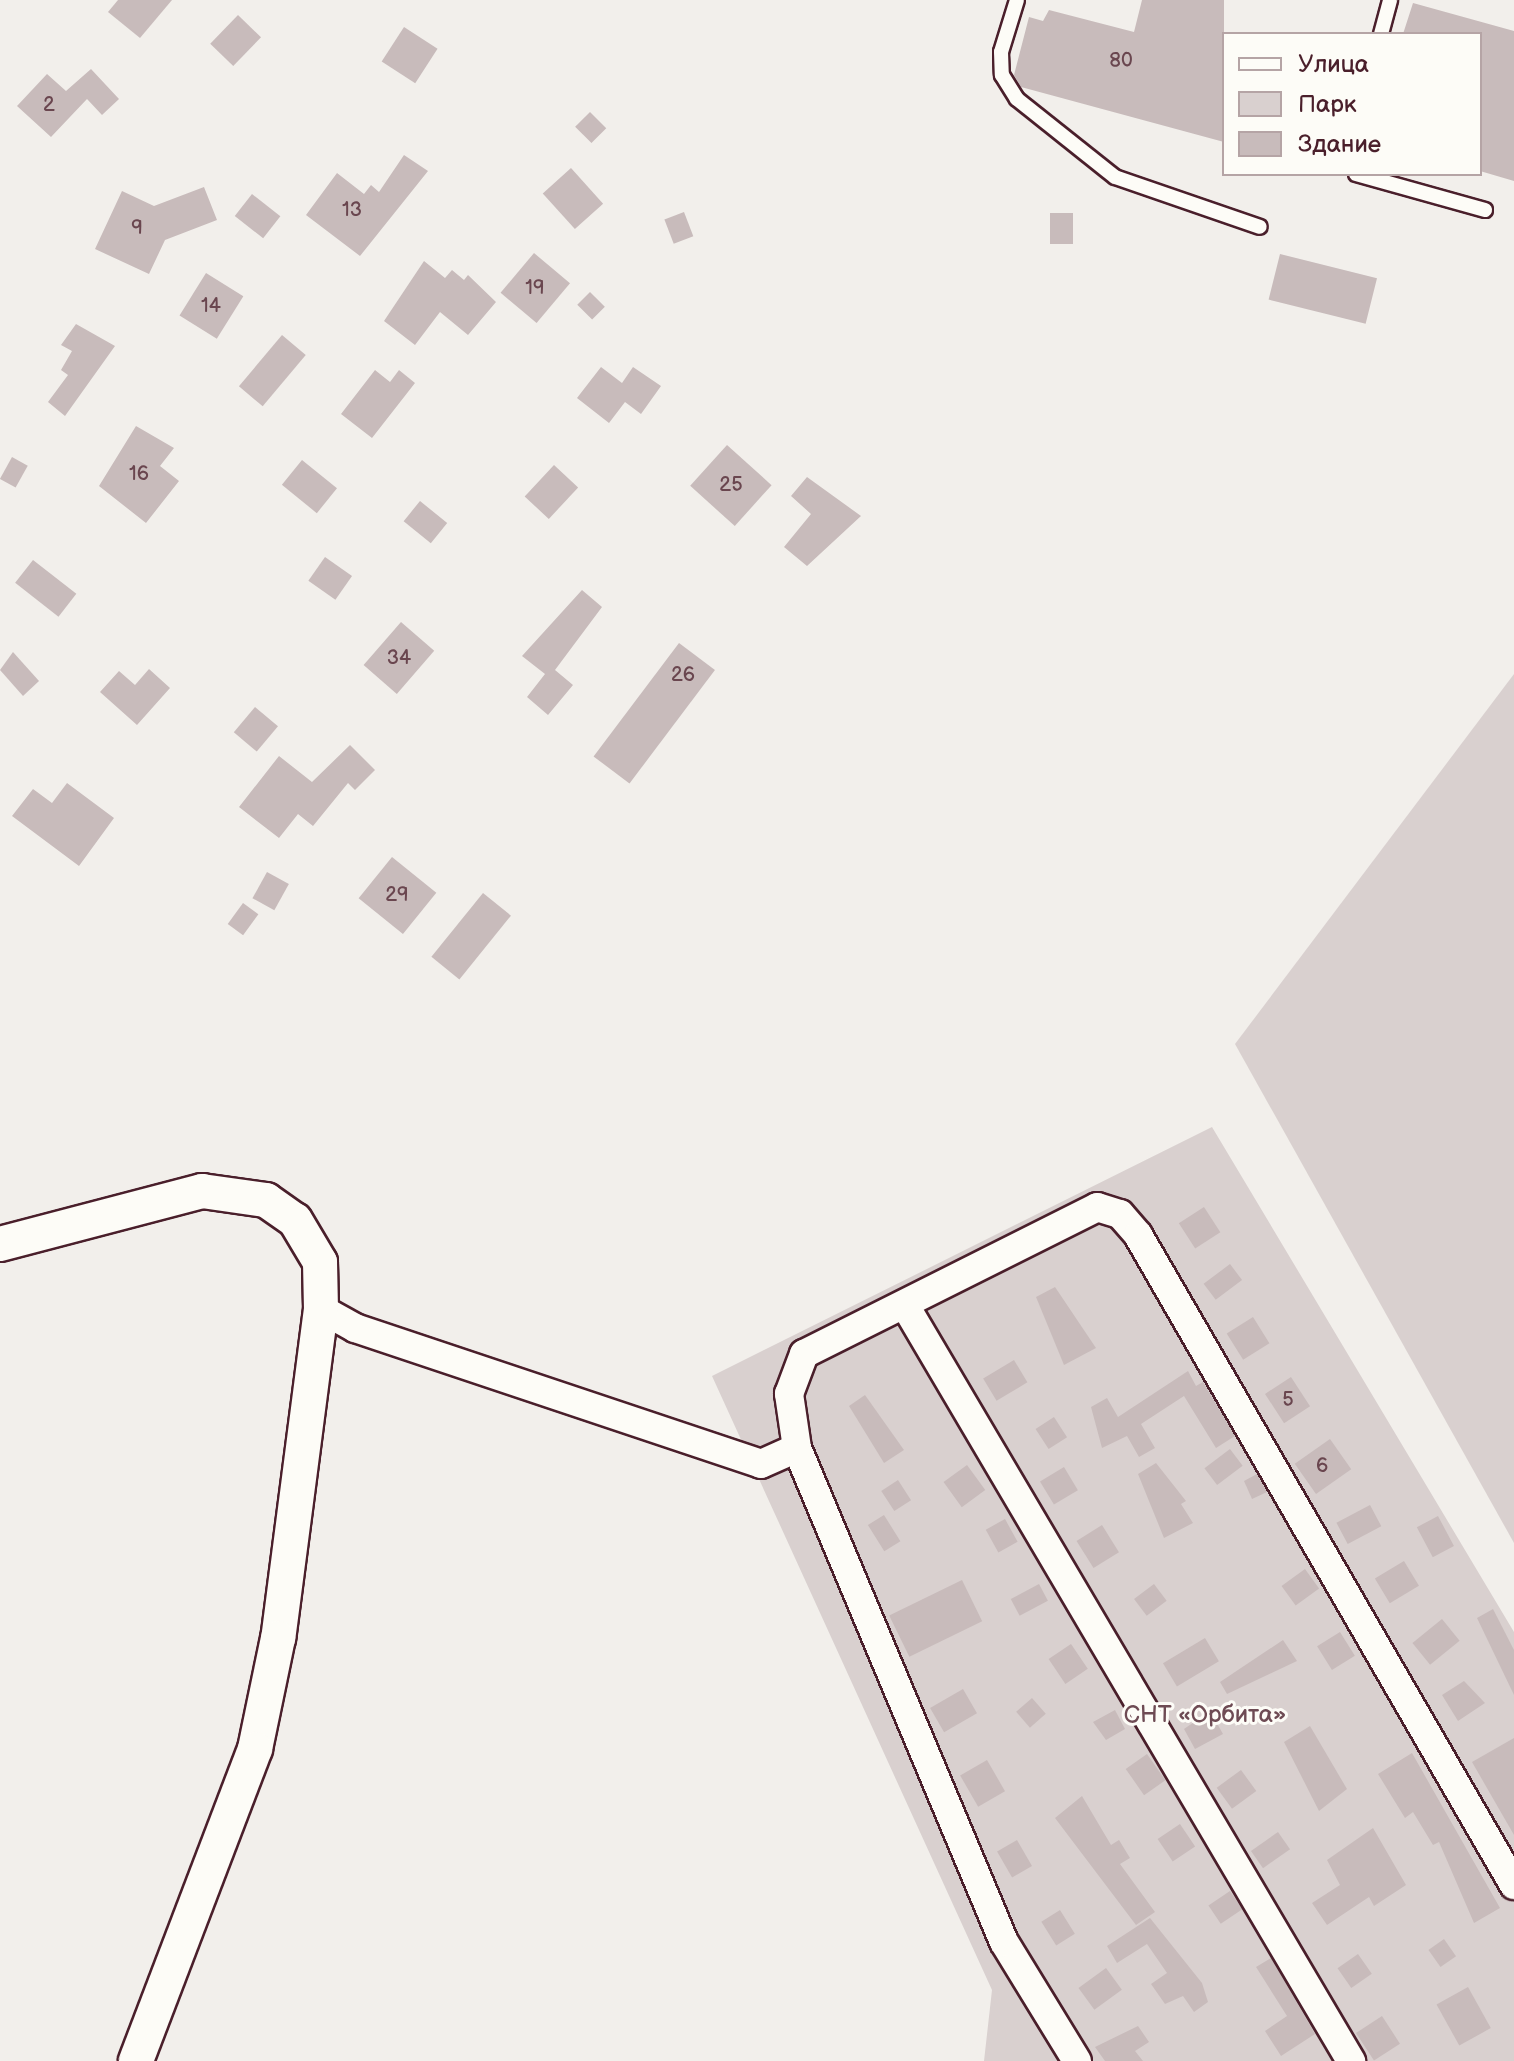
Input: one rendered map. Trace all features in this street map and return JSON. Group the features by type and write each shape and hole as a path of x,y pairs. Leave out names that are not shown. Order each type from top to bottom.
{"street":[{"path":"0,1244 202,1191 266,1200 311,1242 322,1272 321,1309 278,1638 255,1749 136,2061"},
{"path":"1077,2061 1004,1942 797,1448 789,1394 804,1354 906,1307 1097,1207 1120,1214 1514,1885"},
{"path":"906,1307 1351,2061"},
{"path":"321,1309 355,1328 761,1464 797,1448"}],"lane":[{"path":"1017,0 1001,52 1002,75 1017,99 1115,177 1260,227"},
{"path":"1382,32 1390,0"},
{"path":"1363,176 1485,210"}],"green space":[{"path":"1514,674 1514,1543 1235,1044"},
{"name":"СНТ «Орбита»","path":"1212,1127 1514,1632 1514,2061 984,2061 992,1990 712,1376"}],"building":[{"path":"118,0 172,0 140,38 108,12"},
{"path":"1142,0 1224,0 1222,141 1021,87 1014,75 1029,17 1043,21 1049,10 1134,32"},
{"path":"1413,3 1514,31 1514,181 1482,172 1482,32 1404,32"},
{"path":"238,15 261,37 233,66 210,44"},
{"path":"404,27 438,49 415,83 382,61"},
{"path":"91,69 119,99 102,115 87,99 51,137 17,106 47,74 66,91"},
{"path":"590,112 606,128 591,143 575,127"},
{"path":"404,155 428,171 360,256 306,215 337,173 364,194 371,185 379,192"},
{"path":"571,168 603,204 575,229 543,193"},
{"path":"204,187 217,220 165,240 149,274 95,249 122,191 154,206"},
{"path":"252,194 280,216 263,238 235,216"},
{"path":"684,212 693,236 674,244 664,220"},
{"path":"1050,213 1073,213 1073,244 1050,244"},
{"path":"534,253 570,283 537,323 501,293"},
{"path":"1280,254 1377,278 1366,324 1269,300"},
{"path":"424,261 445,278 452,270 464,280 468,275 496,302 468,335 440,312 415,345 384,321"},
{"path":"206,273 243,296 217,339 180,315"},
{"path":"590,292 605,307 592,320 577,305"},
{"path":"76,324 115,346 65,416 48,402 68,375 61,370 72,351 61,345"},
{"path":"282,335 306,355 263,406 239,386"},
{"path":"601,367 622,383 633,367 661,386 641,414 625,402 609,423 577,398"},
{"path":"375,370 390,382 399,370 415,383 372,438 341,414"},
{"path":"136,426 174,448 160,466 179,481 146,523 99,486"},
{"path":"727,445 772,485 735,526 690,486"},
{"path":"12,457 28,466 16,488 0,479"},
{"path":"302,460 337,488 317,513 282,485"},
{"path":"554,465 578,488 549,519 525,496"},
{"path":"807,477 861,516 807,566 784,547 811,514 791,496"},
{"path":"420,501 447,523 431,543 404,521"},
{"path":"325,557 352,576 335,600 308,581"},
{"path":"33,560 76,594 58,617 15,583"},
{"path":"582,590 602,607 555,670 573,685 548,715 527,697 545,674 522,656"},
{"path":"401,622 434,651 397,694 364,665"},
{"path":"679,643 715,670 629,783 594,756"},
{"path":"13,652 39,681 23,696 0,670"},
{"path":"149,669 170,688 137,725 100,692 119,671 135,685"},
{"path":"255,707 278,726 257,752 234,732"},
{"path":"350,745 375,770 355,790 348,783 313,826 298,814 279,838 239,807 279,756 312,782"},
{"path":"67,783 114,818 79,866 12,816 33,789 52,803"},
{"path":"392,857 436,893 403,934 359,898"},
{"path":"267,872 289,884 274,910 252,898"},
{"path":"483,893 511,916 459,979 431,957"},
{"path":"243,903 258,914 243,935 228,924"},
{"path":"1204,1207 1220,1232 1195,1248 1179,1223"},
{"path":"1230,1264 1242,1280 1216,1300 1204,1284"},
{"path":"1055,1287 1096,1348 1064,1365 1036,1297"},
{"path":"1253,1317 1269,1343 1243,1360 1227,1333"},
{"path":"1014,1360 1027,1382 997,1401 983,1379"},
{"path":"1188,1371 1196,1386 1203,1382 1235,1436 1216,1448 1184,1396 1141,1424 1155,1448 1139,1457 1127,1436 1102,1448 1091,1407 1107,1398 1118,1417"},
{"path":"1291,1377 1310,1406 1284,1423 1265,1394"},
{"path":"865,1395 904,1450 884,1463 849,1406"},
{"path":"1054,1417 1067,1437 1049,1449 1036,1429"},
{"path":"1330,1439 1351,1469 1316,1494 1295,1464"},
{"path":"1230,1449 1243,1466 1217,1485 1204,1468"},
{"path":"1156,1463 1186,1501 1181,1504 1193,1523 1164,1538 1138,1474"},
{"path":"967,1465 985,1490 962,1507 944,1482"},
{"path":"1064,1467 1078,1490 1054,1505 1040,1481"},
{"path":"1257,1474 1267,1492 1252,1499 1244,1481"},
{"path":"898,1480 911,1500 894,1511 881,1491"},
{"path":"1370,1505 1381,1526 1348,1544 1336,1523"},
{"path":"884,1515 900,1541 884,1551 868,1525"},
{"path":"1438,1516 1454,1546 1433,1557 1417,1527"},
{"path":"1005,1519 1018,1542 998,1552 986,1530"},
{"path":"1102,1525 1119,1552 1094,1568 1077,1541"},
{"path":"1404,1561 1419,1586 1390,1603 1375,1579"},
{"path":"1305,1569 1319,1588 1296,1605 1282,1586"},
{"path":"962,1580 982,1621 909,1657 889,1616"},
{"path":"1039,1584 1048,1601 1020,1616 1011,1599"},
{"path":"1154,1584 1167,1601 1147,1616 1134,1599"},
{"path":"1493,1609 1514,1650 1514,1695 1477,1618"},
{"path":"1442,1619 1460,1641 1430,1665 1412,1643"},
{"path":"1340,1632 1355,1656 1332,1670 1317,1646"},
{"path":"1205,1638 1219,1661 1177,1686 1163,1663"},
{"path":"1283,1640 1297,1661 1227,1694 1220,1682"},
{"path":"1071,1644 1088,1669 1065,1684 1049,1659"},
{"path":"1464,1681 1485,1703 1458,1721 1442,1695"},
{"path":"963,1689 977,1713 944,1732 930,1708"},
{"path":"1032,1698 1046,1714 1030,1728 1016,1712"},
{"path":"1115,1710 1125,1729 1106,1740 1093,1722"},
{"path":"1210,1711 1223,1734 1195,1749 1184,1729"},
{"path":"1310,1726 1347,1789 1319,1811 1284,1742"},
{"path":"1514,1738 1514,1835 1472,1762"},
{"path":"1412,1753 1500,1908 1474,1923 1439,1842 1433,1845 1413,1812 1405,1818 1378,1774"},
{"path":"1147,1754 1165,1780 1144,1795 1126,1769"},
{"path":"987,1760 1005,1791 978,1807 960,1776"},
{"path":"1241,1770 1256,1791 1232,1809 1217,1788"},
{"path":"1082,1796 1111,1845 1119,1840 1130,1858 1120,1864 1155,1912 1136,1925 1055,1818"},
{"path":"1180,1824 1195,1846 1173,1861 1158,1839"},
{"path":"1373,1828 1406,1885 1374,1906 1369,1897 1327,1925 1312,1903 1340,1885 1327,1860"},
{"path":"1278,1832 1290,1849 1263,1868 1251,1851"},
{"path":"1017,1840 1032,1866 1012,1877 997,1852"},
{"path":"1230,1891 1242,1909 1221,1924 1208,1906"},
{"path":"1060,1910 1075,1934 1056,1945 1041,1922"},
{"path":"1150,1918 1202,1983 1208,2002 1194,2012 1183,1996 1165,2004 1151,1984 1167,1973 1147,1944 1117,1963 1107,1946"},
{"path":"1444,1939 1456,1956 1440,1967 1428,1950"},
{"path":"1358,1954 1372,1974 1351,1988 1338,1968"},
{"path":"1271,1958 1315,2034 1281,2056 1265,2031 1287,2016 1256,1967"},
{"path":"1106,1968 1122,1990 1094,2010 1078,1988"},
{"path":"1468,1987 1491,2028 1459,2046 1437,2004"},
{"path":"1382,2016 1400,2044 1374,2061 1356,2033"},
{"path":"1138,2026 1149,2042 1135,2051 1143,2061 1105,2061 1095,2047"}]}
